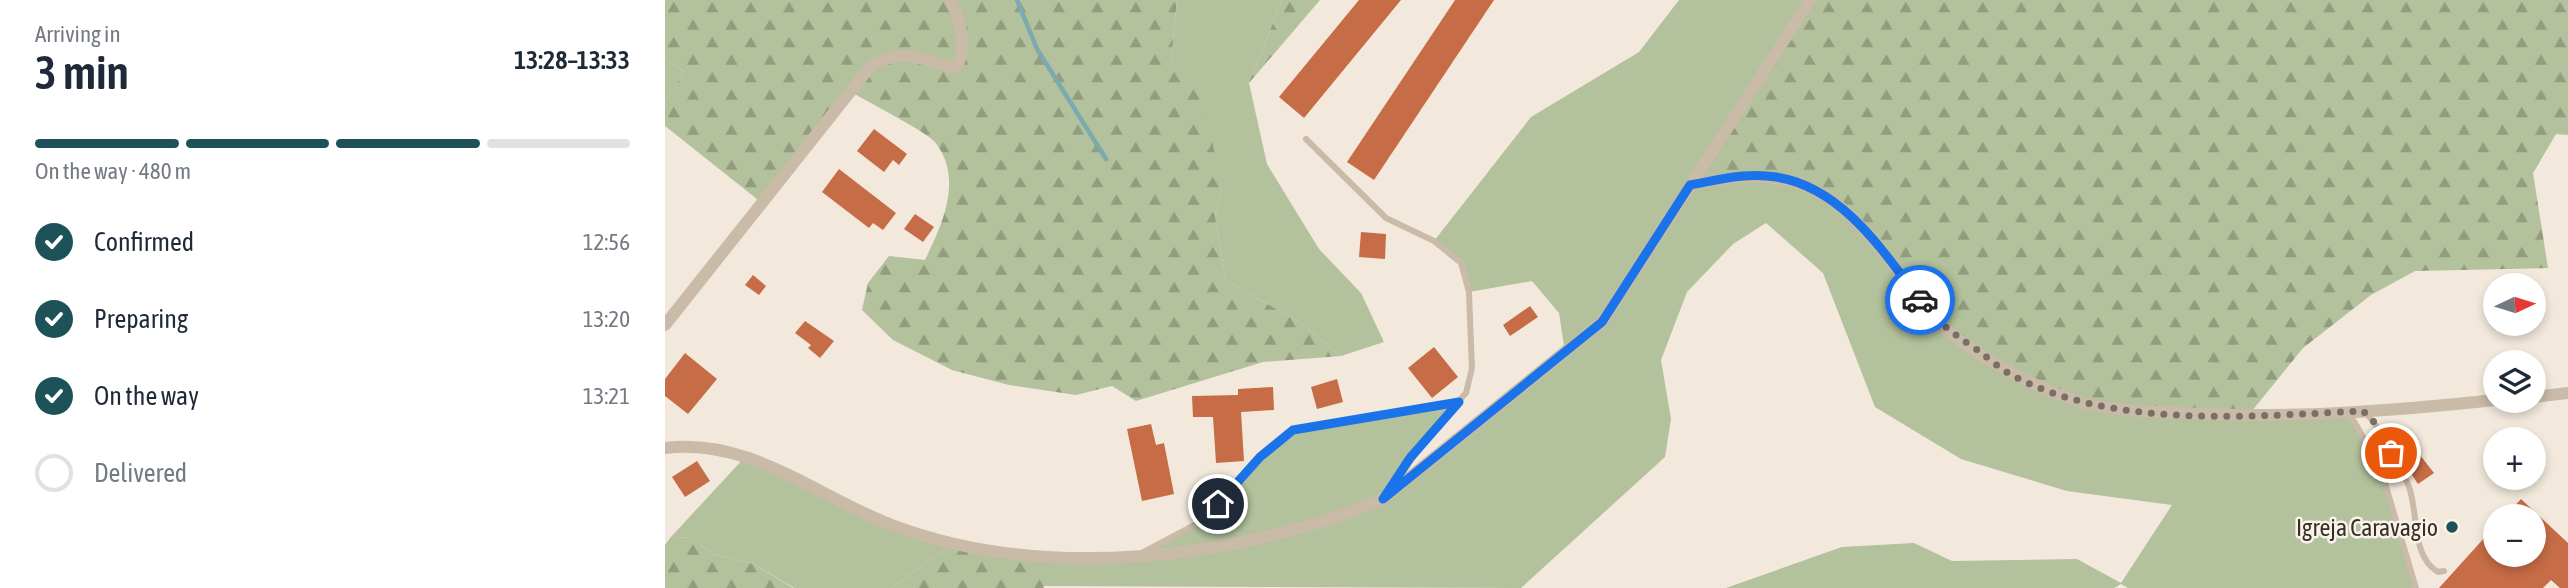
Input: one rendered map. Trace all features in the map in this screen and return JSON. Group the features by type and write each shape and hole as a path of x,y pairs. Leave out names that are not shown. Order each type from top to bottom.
{"street":[{"path":"665,325 869,68 887,55 904,54 952,68 957,66 961,58 962,30 950,0"},
{"path":"665,448 723,449 782,471 889,524 951,545 1034,556 1134,557 1249,541 1345,515 1383,499 1602,322 1810,0"},
{"path":"1690,185 1749,176 1776,177 1812,187 1852,217 1937,321 2011,374 2084,403 2141,411 2247,417 2483,401"},
{"path":"2546,396 2568,393"}],"lane":[{"path":"1305,139 1386,218 1434,241 1461,263 1469,292 1472,368 1466,393 1410,458 1383,499"},
{"path":"1134,557 1204,520 1260,457 1293,430 1459,402"},
{"path":"2348,411 2380,466 2416,588"},
{"path":"2363,411 2376,424 2409,487 2418,523 2421,553 2428,566 2438,572 2444,571"}],"green space":[{"path":"665,0 1177,0 1171,62 1200,81 1222,189 1215,216 1226,281 1298,321 1341,356 1263,362 1136,401 1112,386 1076,395 1009,385 952,370 893,340 862,310 868,283 889,256 925,260 938,232 949,186 944,156 935,142 909,124 851,92 762,203 665,126 665,102 684,72 665,57"},
{"path":"1177,0 1282,0 1249,83 1267,164 1319,249 1361,293 1384,342 1341,356 1298,321 1226,281 1215,216 1222,189 1171,62"},
{"path":"1282,0 1320,0 1249,83"},
{"path":"1679,0 1810,0 1736,176 1813,187 2141,411 2348,411 2380,466 2416,588 2128,588 2121,584 2114,588 1726,588 1842,547 1914,543 1952,561 2077,559 2121,583 2172,505 2067,491 1961,459 1875,407 1823,273 1766,223 1733,244 1687,292 1661,360 1671,419 1665,457 1521,588 1042,586 1034,556 1134,557 1204,520 1260,457 1293,430 1459,402 1385,496 1565,352 1559,313 1532,281 1469,292 1461,263 1434,241 1531,117 1639,52"},
{"path":"1810,0 2568,0 2568,135 2556,134 2533,173 2548,268 2415,271 2371,295 2303,348 2247,417 2084,403 2011,374 1937,321 1852,217 1776,177 1690,185"},
{"path":"665,57 684,72 665,102"},
{"path":"745,457 951,545 891,588 794,588 754,564 713,554 690,537 670,538"},
{"path":"690,537 713,554 754,564 793,588 665,588 665,545 670,538"},
{"path":"951,545 1034,556 1044,588 891,588"}],"building":[{"path":"1359,0 1401,0 1304,118 1279,97"},
{"path":"1455,0 1494,0 1374,180 1347,162"},
{"path":"874,129 907,154 899,165 893,160 884,172 857,151"},
{"path":"839,169 896,213 883,230 873,223 869,228 822,192"},
{"path":"915,214 934,227 923,242 904,229"},
{"path":"1361,232 1386,234 1385,259 1359,257"},
{"path":"753,275 766,286 759,295 745,285"},
{"path":"1530,306 1538,317 1510,336 1503,325"},
{"path":"805,321 834,341 820,358 808,348 811,345 795,333"},
{"path":"1434,347 1458,377 1432,398 1408,368"},
{"path":"685,353 717,379 688,414 665,396 665,379"},
{"path":"1337,379 1343,402 1317,409 1311,387"},
{"path":"1273,387 1274,410 1241,412 1244,461 1216,463 1213,417 1193,417 1192,396 1238,395 1238,389"},
{"path":"1151,424 1156,445 1164,443 1174,494 1142,501 1127,429"},
{"path":"2420,455 2434,473 2418,484 2406,466"},
{"path":"697,461 710,481 685,497 672,477"},
{"path":"2546,522 2568,543 2568,588 2560,588 2551,580 2543,588 2439,588 2483,539 2483,567 2546,567"}],"waterway":[{"path":"1017,0 1037,49 1106,159"}],"way so far":[{"path":"1920,300 1937,321 2011,374 2084,403 2141,411 2247,417 2363,411 2376,424 2391,453"}],"place":[{"name":"Igreja Caravagio","path":"2452,527"}],"route":[{"path":"1218,504 1260,457 1293,430 1459,402 1410,458 1383,499 1602,322 1690,185 1736,176 1776,177 1812,187 1852,217 1883,251 1920,300"}]}
